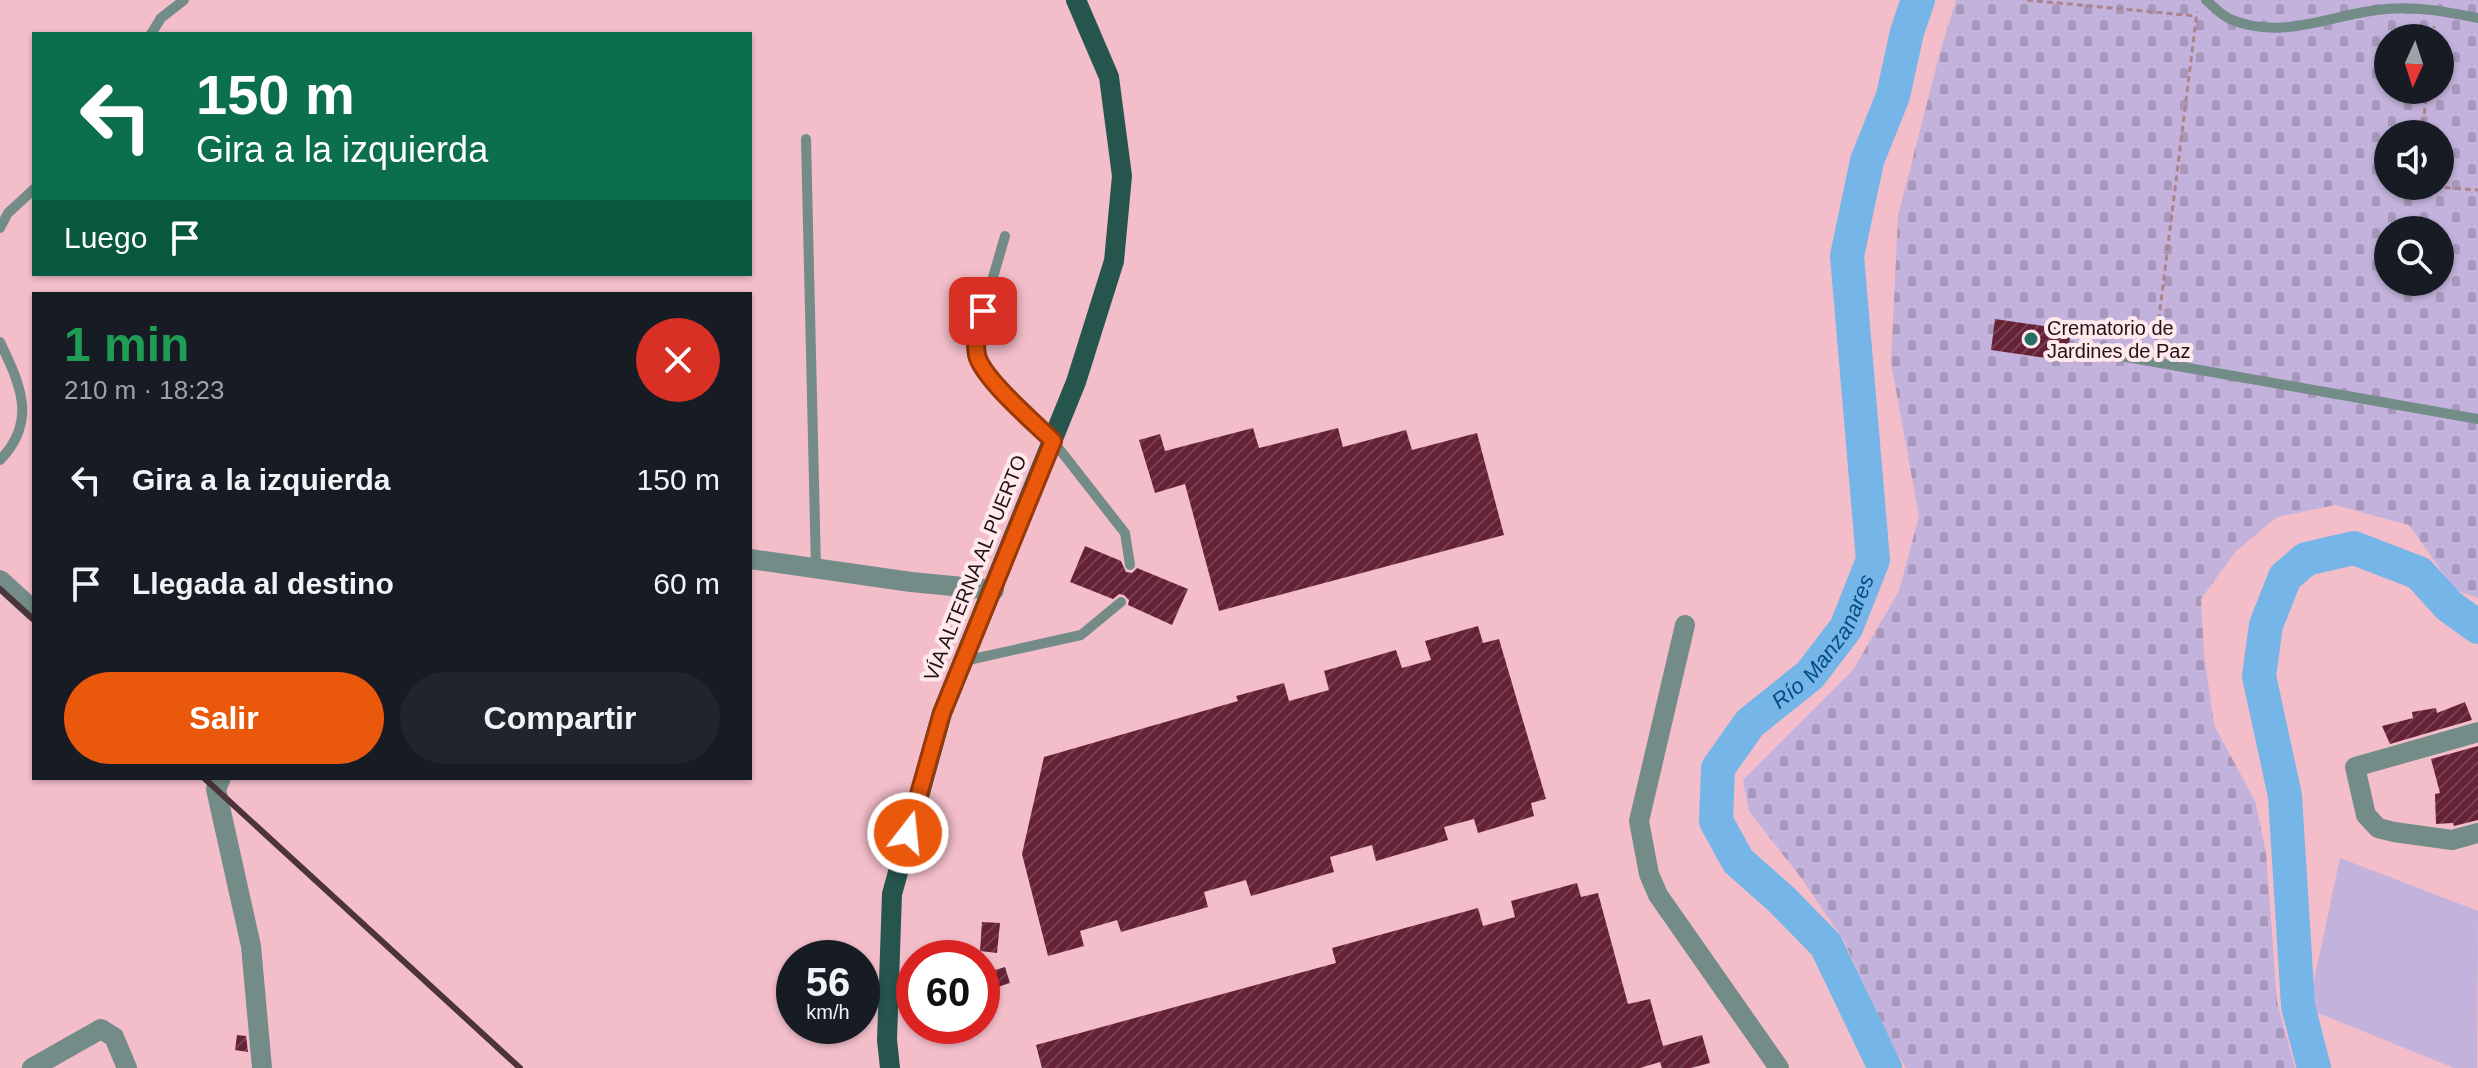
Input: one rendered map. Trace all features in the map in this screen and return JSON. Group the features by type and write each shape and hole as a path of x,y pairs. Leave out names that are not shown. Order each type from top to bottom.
{"main road":[{"name":"VÍA ALTERNA AL PUERTO","path":"890,1068 887,1040 892,894 942,713 1076,382 1114,261 1122,176 1109,77 1076,0"}],"street":[{"path":"752,559 816,570 994,590"},
{"path":"0,580 32,609"},
{"path":"1685,625 1639,821 1649,874 1658,895 1779,1068"},
{"path":"2478,732 2355,767 2366,815 2378,828 2452,840 2478,833"},
{"path":"220,780 216,789 251,946 262,1068"},
{"path":"32,1068 101,1029 114,1037 127,1068"}],"lane":[{"path":"152,32 161,18 184,0"},
{"path":"2202,4 2227,18 2258,28 2290,28 2385,9 2412,8 2478,18"},
{"path":"806,139 816,570"},
{"path":"0,228 8,213 32,191"},
{"path":"1005,236 976,336 977,357 985,373 1053,441 1125,533 1130,565"},
{"path":"0,342 17,377 23,406 19,436 0,460"},
{"path":"2092,351 2478,419"},
{"path":"964,661 1081,635 1121,602"}],"path":[{"path":"2027,0 2196,16"},
{"path":"2154,361 2196,16 2202,4"},
{"path":"2454,188 2478,190"}],"green space":[{"path":"1956,0 2478,0 2478,598 2455,590 2409,525 2335,505 2277,517 2236,551 2201,599 2204,653 2214,725 2255,801 2266,852 2277,1002 2295,1068 1906,1068 1893,1047 1844,941 1802,879 1749,811 1743,780 1853,670 1899,591 1919,516 1891,363 1898,216"},
{"path":"2340,858 2478,911 2477,1068 2454,1068 2308,1009"}],"building":[{"name":"Crematorio de Jardines de Paz","path":"1995,319 2071,330 2067,361 1991,350"},
{"path":"1253,428 1259,448 1338,428 1343,447 1406,430 1412,450 1477,433 1504,535 1219,611 1185,484 1155,493 1139,440 1160,434 1165,451"},
{"path":"1085,546 1121,561 1126,572 1132,573 1137,568 1188,589 1172,625 1128,605 1129,600 1124,595 1119,594 1113,599 1070,582"},
{"path":"1478,626 1483,643 1499,639 1546,799 1531,803 1534,816 1478,833 1474,819 1444,827 1448,840 1376,861 1372,845 1330,857 1334,872 1251,896 1246,880 1204,892 1208,907 1121,932 1117,920 1080,931 1084,946 1048,956 1022,854 1044,757 1238,701 1236,696 1284,683 1289,701 1329,690 1324,671 1396,650 1402,668 1431,660 1425,641"},
{"path":"2465,702 2472,720 2390,744 2382,726 2413,718 2412,712 2436,708 2437,713"},
{"path":"2478,746 2478,820 2454,826 2453,823 2436,824 2435,794 2440,793 2431,759"},
{"path":"1577,883 1581,897 1598,893 1628,1004 1650,999 1663,1046 1702,1035 1710,1063 1691,1068 1662,1068 1660,1062 1640,1068 1042,1068 1036,1045 1336,963 1332,948 1478,908 1483,926 1515,917 1511,901"},
{"path":"982,922 1000,923 998,940 981,940"},
{"path":"1005,967 1010,983 1000,986 1000,969"},
{"path":"237,1035 246,1036 248,1052 235,1050"}],"waterway":[{"name":"Río Manzanares","path":"1885,1068 1826,945 1738,861 1716,821 1718,768 1750,723 1810,675 1846,628 1873,560 1847,256 1867,161 1893,96 1907,32 1918,0"},
{"name":"Río Manzanares","path":"2314,1068 2298,1006 2285,796 2259,676 2266,625 2285,577 2306,559 2354,548 2419,573 2449,606 2478,627"}],"railway":[{"path":"0,589 32,618"},
{"path":"206,780 520,1068"}],"place":[{"name":"Crematorio de Jardines de Paz","path":"2031,339"}],"route":[{"path":"908,833 942,713 1053,441 985,373 977,357 976,336 983,311"}]}
